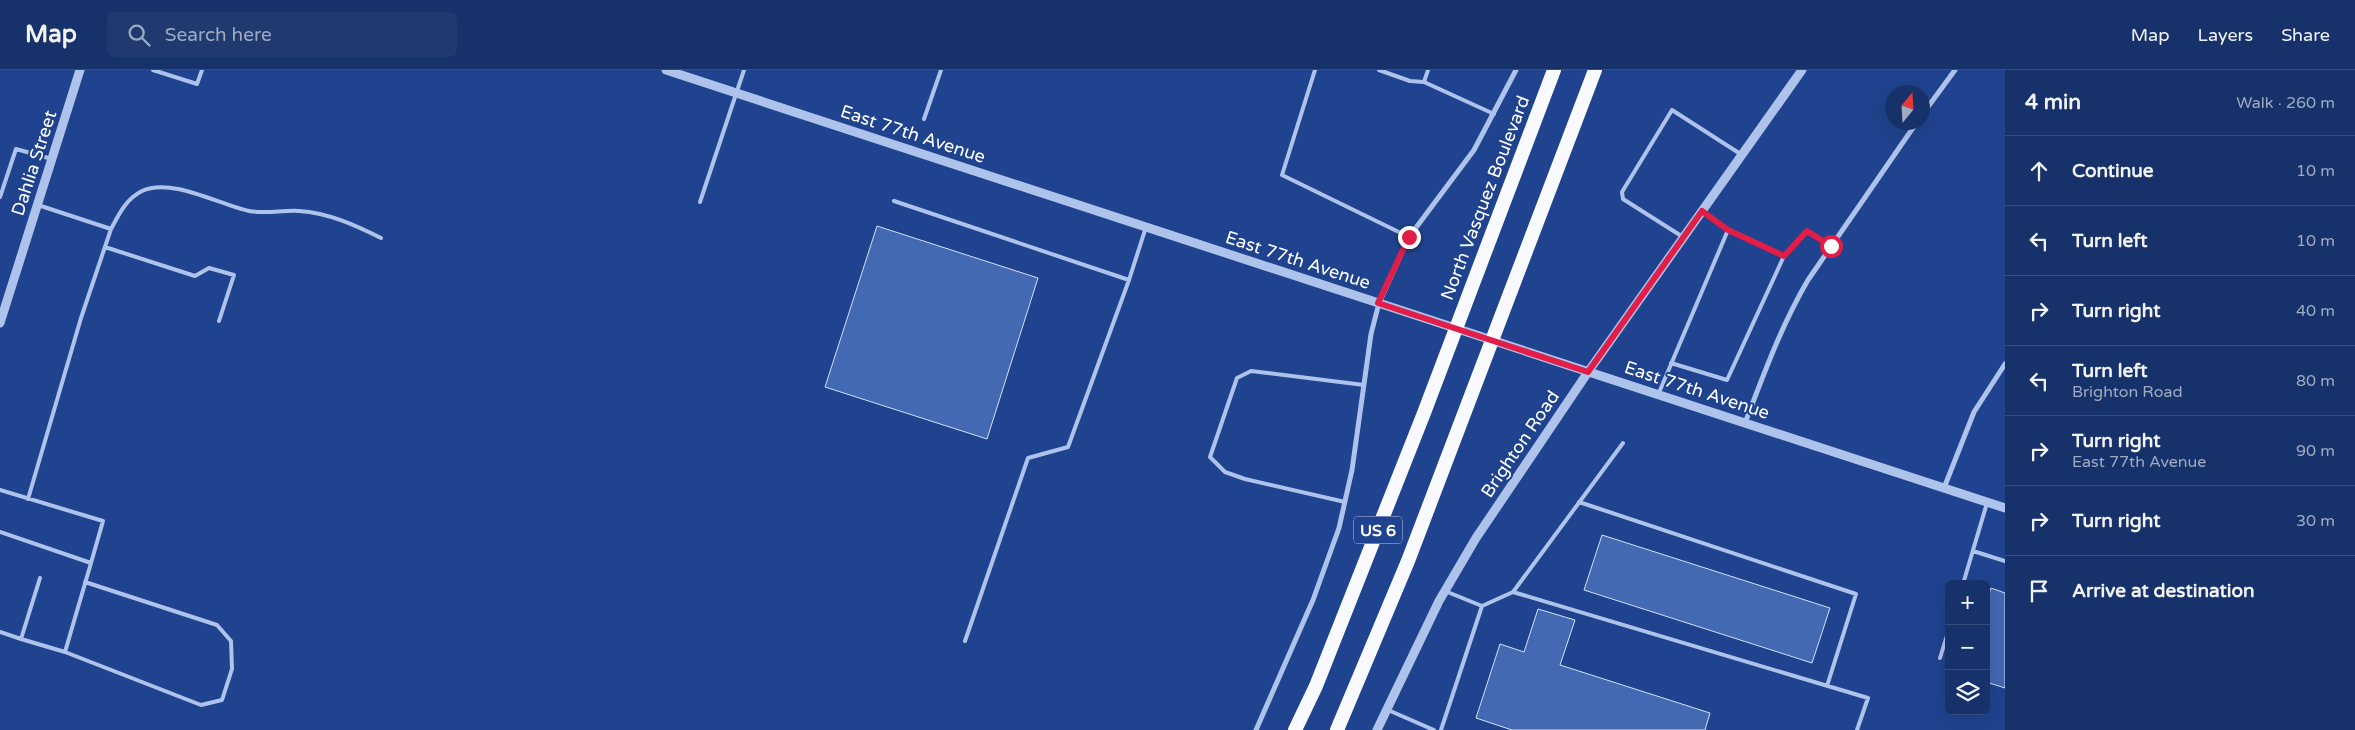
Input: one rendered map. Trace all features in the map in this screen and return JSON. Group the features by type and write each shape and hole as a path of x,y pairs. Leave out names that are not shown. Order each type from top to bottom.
{"highway":[{"name":"North Vasquez Boulevard","path":"1295,730 1330,649 1554,70"},
{"name":"US 6","path":"1336,730 1404,570 1595,70"}],"street":[{"name":"Dahlia Street","path":"0,323 80,70"},
{"name":"East 77th Avenue","path":"666,70 2005,508"},
{"path":"1256,730 1327,563 1345,502 1352,470 1370,334 1378,303 1409,237 1474,150 1516,70"},
{"name":"Brighton Road","path":"1377,730 1445,591 1476,538 1588,372 1802,70"},
{"path":"1930,104 1955,70"},
{"path":"1745,423 1782,328 1808,280 1912,130"},
{"path":"1944,488 1974,412 2005,364"}],"lane":[{"path":"153,70 197,84 202,70"},
{"path":"700,202 744,70"},
{"path":"924,119 941,70"},
{"path":"1316,70 1282,176 1409,237"},
{"path":"1379,70 1410,81 1424,82 1494,114"},
{"path":"1424,82 1428,70"},
{"path":"1684,237 1623,199 1622,192 1672,110 1742,155"},
{"path":"0,197 16,149 52,159"},
{"path":"28,499 81,318 111,229 126,204 142,191 157,188 180,190 250,211 316,213 356,225 381,238"},
{"path":"894,201 1129,280"},
{"path":"38,205 111,229"},
{"path":"1702,211 1728,230 1784,256"},
{"path":"965,641 1028,458 1068,447 1129,280 1146,227"},
{"path":"1658,395 1728,230"},
{"path":"1671,363 1727,380 1784,256 1807,231 1831,246"},
{"path":"105,247 195,276 209,268 234,275 219,321"},
{"path":"1345,502 1245,479 1225,472 1210,457 1237,378 1251,371 1364,385"},
{"path":"1445,591 1482,606 1513,592 1623,442"},
{"path":"0,490 103,521 66,652"},
{"path":"1579,502 1856,594 1827,686"},
{"path":"1963,580 1988,503"},
{"path":"0,532 90,563"},
{"path":"1973,551 2005,561"},
{"path":"21,639 40,578"},
{"path":"0,632 66,652 202,705 222,700 232,669 231,641 218,625 85,582"},
{"path":"1513,592 1868,698 1857,730"},
{"path":"1441,730 1482,606"},
{"path":"1940,658 1945,642"},
{"path":"1386,710 1434,730"}],"building":[{"path":"877,226 1038,278 987,439 825,387"},
{"path":"1602,535 1830,608 1812,663 1584,590"},
{"path":"1991,588 2005,593 2005,688 1990,683"},
{"path":"1538,609 1575,620 1560,665 1710,713 1705,730 1512,730 1476,718 1500,644 1524,652"}],"route":[{"path":"1409,237 1378,303 1588,372 1702,211 1728,230 1784,256 1807,231 1831,246"}]}
